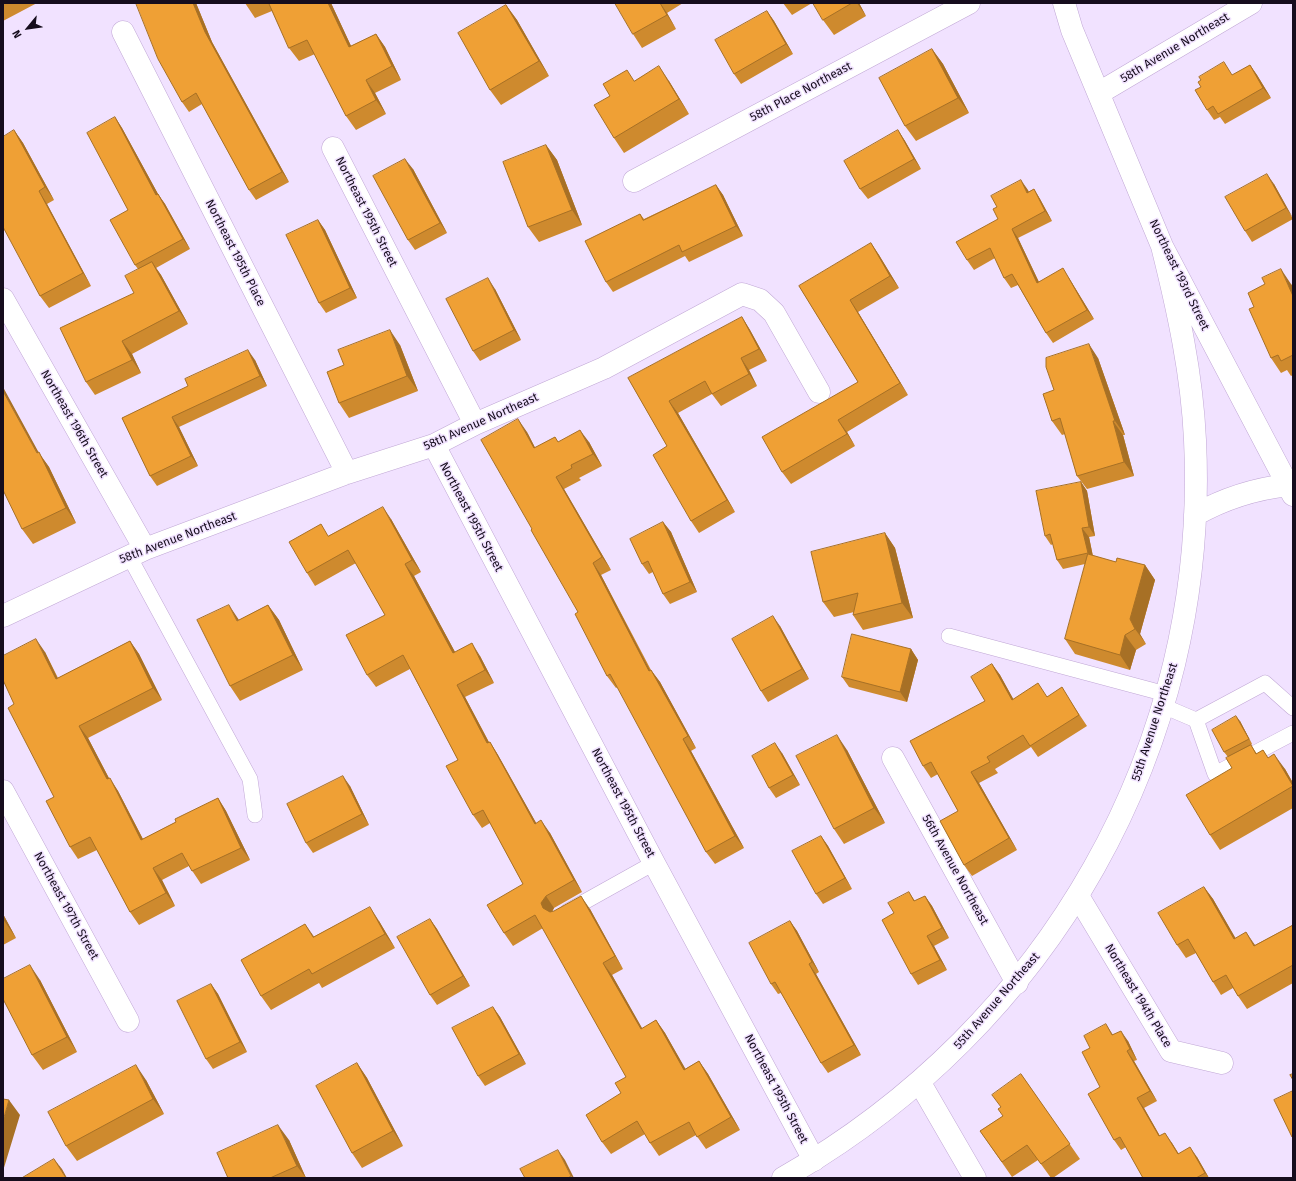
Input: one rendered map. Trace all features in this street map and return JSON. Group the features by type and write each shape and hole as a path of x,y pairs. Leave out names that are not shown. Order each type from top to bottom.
{"street":[{"name":"58th Place Northeast","path":"634,180 969,3"},
{"name":"Northeast 193rd Street","path":"1064,3 1072,30 1162,246 1290,490"},
{"name":"58th Avenue Northeast","path":"1099,93 1251,3"},
{"name":"Northeast 195th Place","path":"123,32 347,473"},
{"name":"Northeast 195th Street","path":"333,148 475,424"},
{"name":"55th Avenue Northeast","path":"783,1178 814,1160 867,1125 920,1082 972,1034 1017,983 1048,942 1078,896 1105,849 1129,798 1148,751 1164,700 1185,609 1191,565 1195,515 1195,440 1188,364 1178,310 1162,246"},
{"name":"58th Avenue Northeast","path":"3,616 137,552 347,473 434,445 475,424 604,368 742,294 760,300 774,313 819,392"},
{"name":"Northeast 196th Street","path":"3,299 137,552"},
{"name":"Northeast 195th Street","path":"434,445 654,863 814,1160"},
{"path":"1195,515 1218,502 1243,492 1290,490"},
{"name":"56th Avenue Northeast","path":"893,758 1017,983"},
{"name":"Northeast 197th Street","path":"3,791 128,1021"},
{"name":"Northeast 194th Place","path":"1078,896 1171,1051 1222,1063"},
{"path":"920,1082 975,1178"}],"lane":[{"path":"137,552 250,779 256,815"},
{"path":"948,636 1164,700 1196,720 1216,774 1293,733"},
{"path":"1196,720 1264,682 1293,711"},
{"path":"559,916 654,863"}],"building":[{"path":"136,3 193,3 205,32 282,172 249,190 196,93 182,102 158,59"},
{"path":"269,3 328,3 349,47 376,34 392,66 366,80 376,100 346,116 307,40 289,48"},
{"path":"615,3 660,3 667,15 633,34"},
{"path":"813,3 852,3 823,20"},
{"path":"506,5 539,61 490,90 458,33"},
{"path":"767,11 786,44 734,74 715,40"},
{"path":"932,49 958,98 905,126 879,78"},
{"path":"1224,62 1232,75 1250,65 1263,88 1218,114 1213,106 1207,110 1195,90 1201,87 1198,82 1201,80 1199,77"},
{"path":"659,66 679,99 614,138 594,105 610,96 603,84 627,70 634,81"},
{"path":"115,117 156,195 158,194 183,239 135,265 110,220 128,210 87,133"},
{"path":"14,130 45,187 39,191 83,273 40,296 3,227 3,137"},
{"path":"898,130 914,159 860,189 844,161"},
{"path":"546,145 572,210 528,227 503,162"},
{"path":"405,159 440,223 408,240 373,176"},
{"path":"1267,174 1286,208 1245,231 1225,197"},
{"path":"1021,180 1027,193 1034,189 1045,211 1012,229 1037,283 1063,268 1087,310 1046,333 1012,274 1004,278 990,248 967,260 956,242 998,219 993,209 997,207 991,196"},
{"path":"716,185 736,226 682,252 679,245 606,282 585,241 640,214 643,220"},
{"path":"318,220 350,288 319,303 286,235"},
{"path":"871,243 890,276 850,300 900,383 838,420 847,434 782,472 762,437 858,382 799,286"},
{"path":"152,262 179,311 122,341 132,360 86,382 60,328 134,293 125,276"},
{"path":"1281,269 1293,296 1293,355 1281,361 1278,355 1271,358 1249,309 1254,307 1248,293 1265,284 1262,278"},
{"path":"488,278 514,330 473,351 446,299"},
{"path":"742,317 759,349 741,358 749,374 712,394 705,381 669,401 727,500 691,521 653,455 667,446 628,378"},
{"path":"390,330 407,376 339,403 327,372 344,365 338,350"},
{"path":"1089,344 1115,421 1113,421 1124,462 1077,476 1060,418 1052,421 1043,394 1054,390 1046,367 1046,358"},
{"path":"248,350 260,376 172,417 191,456 150,476 122,418 188,386 185,379"},
{"path":"3,391 37,453 39,452 66,508 22,529 3,490"},
{"path":"518,419 534,448 555,437 558,442 580,430 593,454 571,465 572,468 556,477 602,557 593,563 649,671 651,670 688,736 683,739 735,836 706,852 610,674 607,676 575,614 578,612 481,440"},
{"path":"1081,482 1089,527 1082,528 1088,553 1057,560 1050,534 1045,536 1036,491"},
{"path":"383,507 412,560 405,564 453,653 472,643 485,670 457,685 487,743 490,742 535,824 541,820 574,880 546,896 541,903 543,908 550,912 554,911 581,896 615,956 603,963 641,1029 656,1020 684,1070 699,1061 731,1117 697,1137 689,1122 650,1143 637,1121 602,1142 586,1115 621,1093 615,1083 626,1077 535,915 504,933 487,905 523,884 483,810 473,815 446,766 458,760 403,655 367,675 346,635 385,615 348,550 307,573 289,542 321,524 328,536"},
{"path":"663,522 690,582 663,594 648,561 642,564 630,539"},
{"path":"885,533 902,603 853,615 858,593 823,602 811,552"},
{"path":"1088,554 1116,562 1117,558 1145,565 1130,619 1135,629 1125,635 1120,655 1065,639"},
{"path":"229,605 237,621 268,605 293,655 230,686 197,620"},
{"path":"773,616 802,669 761,691 732,639"},
{"path":"852,634 911,649 900,692 842,677"},
{"path":"36,639 56,679 130,641 153,688 79,726 107,779 110,778 141,840 176,822 175,819 218,798 241,848 192,871 182,853 153,868 166,893 130,912 90,837 70,847 46,801 54,797 8,708 14,704 3,680 3,656"},
{"path":"992,664 1012,700 1038,683 1047,697 1062,687 1079,715 1030,746 1023,735 987,757 990,762 971,772 1009,838 964,865 940,821 958,811 931,762 923,766 910,741 985,701 971,677"},
{"path":"1236,716 1249,739 1224,752 1212,730"},
{"path":"837,735 874,808 834,829 796,756"},
{"path":"775,743 793,775 769,788 752,756"},
{"path":"1251,745 1256,754 1263,750 1268,758 1274,754 1293,786 1210,835 1186,795 1232,768 1226,758"},
{"path":"343,776 362,814 306,843 287,804"},
{"path":"821,836 845,878 816,894 792,851"},
{"path":"1204,887 1234,939 1246,932 1254,946 1293,925 1293,965 1238,996 1226,975 1213,982 1188,939 1177,945 1158,913"},
{"path":"909,892 914,901 925,896 942,928 927,936 940,960 911,974 882,920 894,913 888,903"},
{"path":"370,907 385,934 312,974 309,969 261,996 241,960 305,924 313,937"},
{"path":"430,919 463,976 430,995 397,937"},
{"path":"790,921 812,962 809,964 854,1045 821,1063 775,982 771,984 749,943"},
{"path":"30,965 67,1037 32,1055 3,999 3,979"},
{"path":"211,984 240,1042 206,1059 177,1001"},
{"path":"493,1007 519,1054 478,1076 452,1028"},
{"path":"1106,1024 1112,1035 1121,1031 1130,1049 1127,1051 1150,1091 1137,1098 1159,1136 1165,1133 1178,1154 1190,1147 1205,1173 1196,1178 1143,1178 1120,1137 1114,1140 1088,1094 1100,1087 1082,1052 1090,1048 1084,1036"},
{"path":"357,1063 393,1131 352,1153 316,1086"},
{"path":"136,1065 153,1099 66,1146 48,1112"},
{"path":"1021,1074 1070,1144 1041,1164 1027,1145 1002,1162 980,1131 1003,1116 998,1109 1001,1107 992,1095"},
{"path":"1293,1091 1293,1136 1292,1137 1274,1100"},
{"path":"3,1099 9,1100 3,1121"},
{"path":"278,1125 297,1166 270,1178 228,1178 217,1153"},
{"path":"558,1150 571,1176 568,1178 525,1178 520,1169"},
{"path":"54,1159 66,1178 22,1178"}]}
